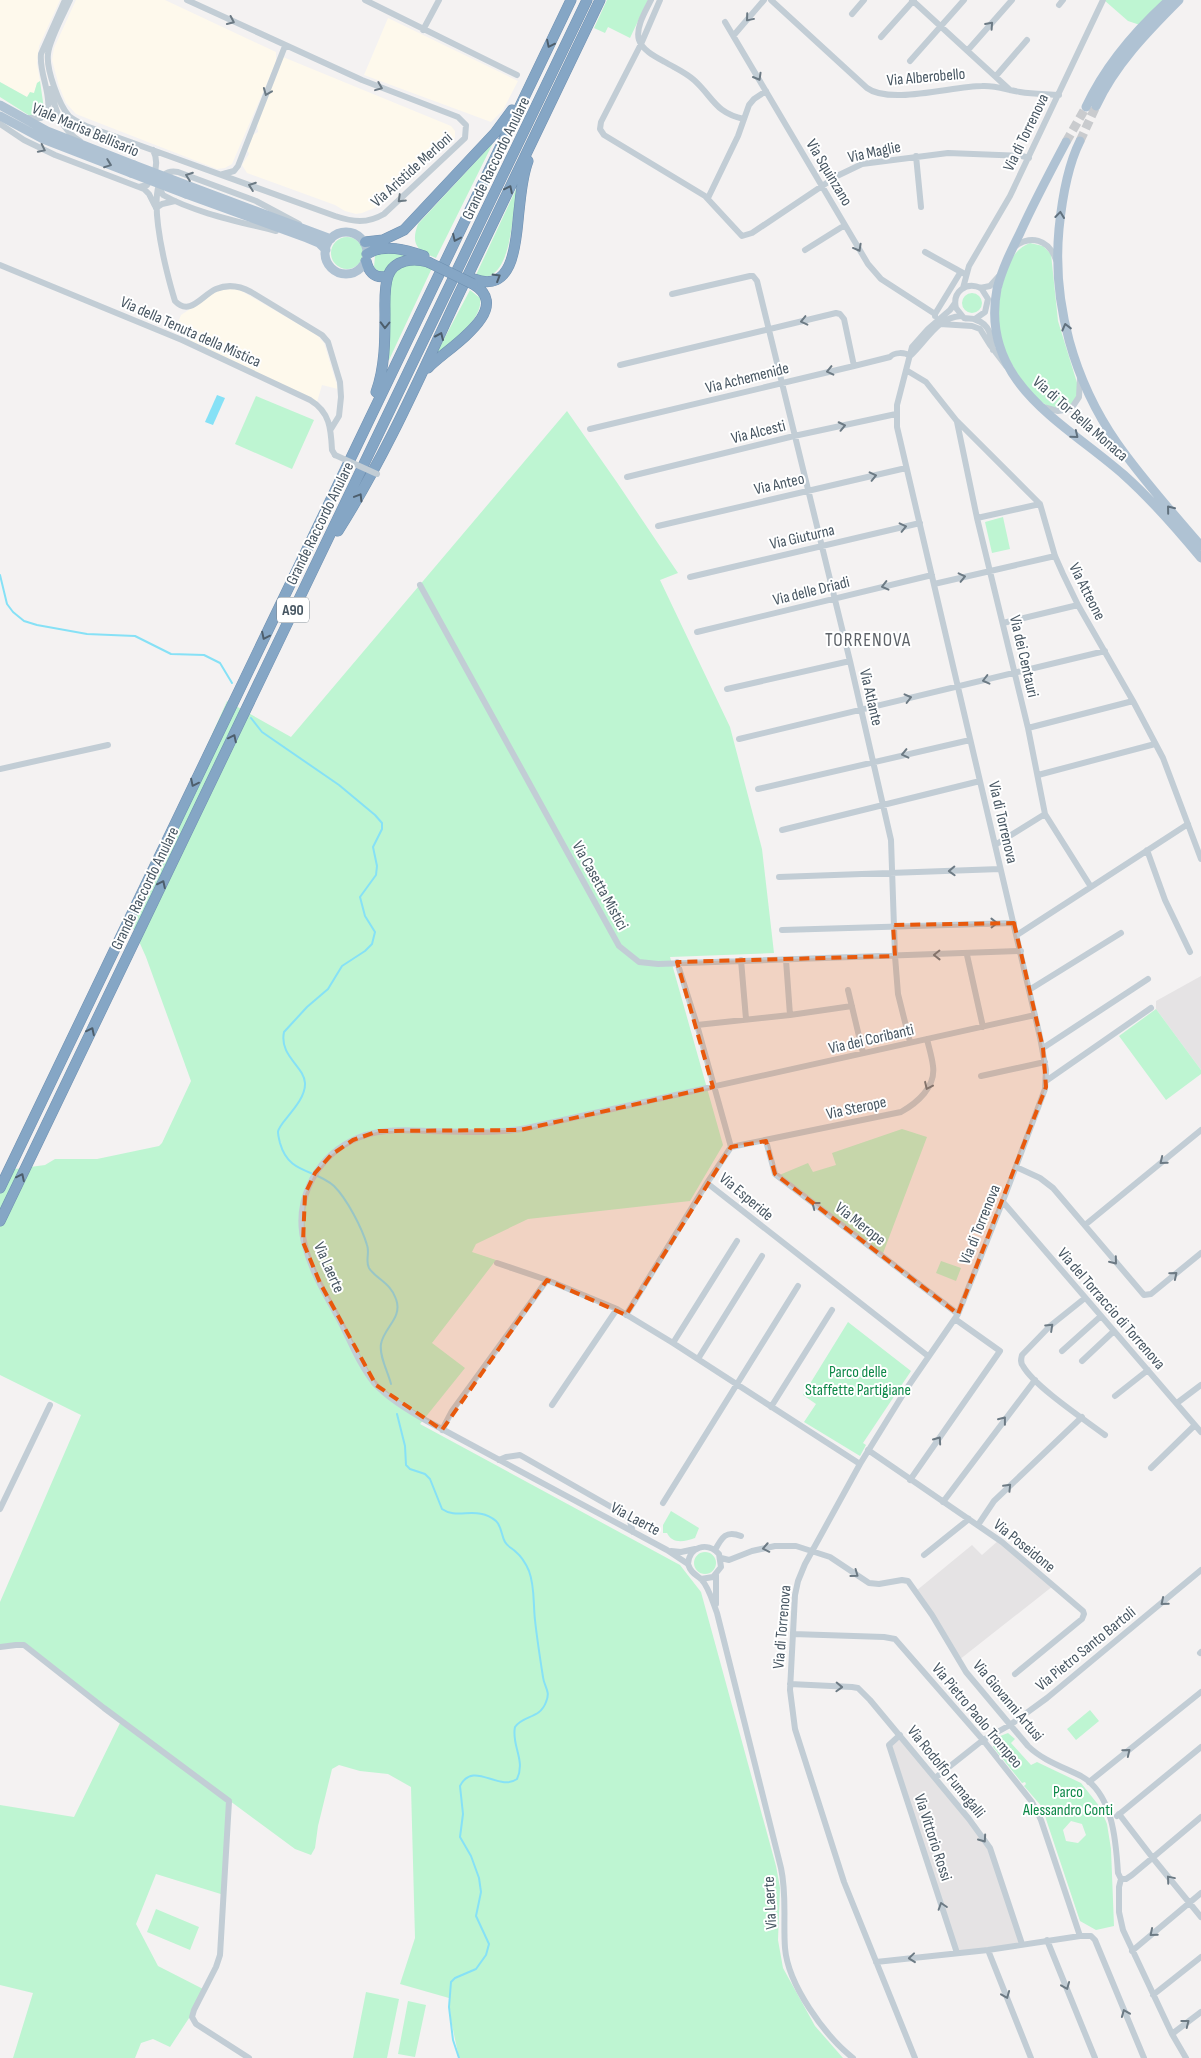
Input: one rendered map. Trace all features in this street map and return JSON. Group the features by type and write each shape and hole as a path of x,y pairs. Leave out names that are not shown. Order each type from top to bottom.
{"highway":[{"name":"Grande Raccordo Anulare","path":"0,1188 571,0"},
{"name":"Grande Raccordo Anulare","path":"0,1221 587,0"},
{"path":"314,567 359,499 418,383 600,0"},
{"path":"365,242 390,238 408,226 495,133 528,90"},
{"path":"473,282 495,280 504,273 510,264 515,249 524,177 527,164 538,140 544,115"},
{"path":"388,276 374,275 368,269 367,258 376,250 392,249 430,260 473,282 482,290 486,299 482,318 468,334 434,361 418,383"},
{"path":"365,428 380,382 388,276 395,267 405,261 430,260"}],"main road":[{"path":"1086,107 1117,57 1142,27 1169,0"},
{"path":"1096,106 1103,91 1122,63 1150,29 1179,0"},
{"name":"Viale Marisa Bellisario","path":"0,105 46,131 187,190 310,235 331,239"},
{"name":"Viale Marisa Bellisario","path":"0,116 43,139 131,167"},
{"name":"Via di Tor Bella Monaca","path":"1080,141 1071,164 1063,196 1058,233 1057,263 1060,303 1080,374 1095,407 1117,442 1201,546"},
{"name":"Via di Tor Bella Monaca","path":"1066,142 1004,267 997,294 995,322 999,347 1009,370 1022,388 1038,404 1110,462 1141,491 1201,558"},
{"path":"326,250 331,239 339,233 347,232 357,234 365,242 367,258"},
{"name":"Viale Marisa Bellisario","path":"310,235 326,250 328,262 332,268 340,272 348,274 356,272 367,258"}],"street":[{"path":"8,110 35,119 44,117 48,111 49,102 41,66 41,54 65,0"},
{"path":"70,0 48,53 46,65 55,108 64,126 79,140 116,155 131,167"},
{"name":"Via Aristide Merloni","path":"48,53 52,78 63,106 70,116 86,126 344,219 366,222 387,212 465,138 466,125 458,117 384,89 285,46 187,0"},
{"path":"364,0 517,75"},
{"path":"423,30 439,0"},
{"path":"639,41 641,22 651,0"},
{"path":"660,0 601,122 600,129 604,135 708,198 737,140 752,101 766,91"},
{"path":"734,35 764,0"},
{"name":"Via Alberobello","path":"771,0 874,92 885,95 980,86 1058,95"},
{"path":"852,14 864,0"},
{"path":"881,37 913,0 1010,90"},
{"path":"910,61 964,0"},
{"path":"968,50 1012,0"},
{"name":"Via di Torrenova","path":"935,314 963,273 1029,158 1103,0"},
{"name":"Via Squinzano","path":"725,22 866,261 876,274 935,314"},
{"path":"996,76 1027,40"},
{"path":"639,41 662,61 687,74 718,108 727,114 744,119"},
{"path":"222,174 232,172 238,166 285,46"},
{"name":"Viale Marisa Bellisario","path":"0,124 24,140 55,155 139,187"},
{"path":"139,187 145,186 150,181 156,167 153,150"},
{"name":"Via Maglie","path":"708,198 742,236 752,233 846,170 862,164 916,156 967,153 1029,158"},
{"path":"916,156 921,207"},
{"path":"185,161 175,164 167,172 159,186 156,208 156,222 174,298 178,304 191,307 218,288 228,286 239,287 251,292 324,337 332,355 341,390 339,416 330,429"},
{"name":"Viale Marisa Bellisario","path":"167,172 181,173 256,201 282,213 310,235"},
{"name":"Viale Marisa Bellisario","path":"159,186 163,195 236,221 310,235"},
{"path":"139,187 149,194 156,208"},
{"path":"156,208 162,204 178,201"},
{"path":"805,250 845,225"},
{"path":"1011,250 1025,241 1040,241 1051,249 1057,263"},
{"path":"926,252 963,273 986,294 988,304 984,314 975,319"},
{"name":"Via della Tenuta della Mistica","path":"0,265 182,340 299,394 322,408 328,417 332,450 335,455 377,474"},
{"path":"993,350 989,329 984,323 961,316 954,303 956,295 963,288 993,284 1004,267"},
{"name":"Via di Torrenova","path":"963,273 963,288"},
{"name":"Via Atlante","path":"672,294 748,276 754,276 757,281 884,804 891,840 893,925 898,994 910,1042"},
{"name":"Via di Torrenova","path":"915,2058 844,1882 822,1818 795,1730 790,1702 790,1684 797,1587 812,1550 868,1450 956,1316 1003,1202 1045,1091 1043,1048 906,468 896,414 910,356 947,314 954,303"},
{"path":"940,306 941,311 947,314"},
{"path":"620,365 833,314 840,314 844,319 854,366"},
{"path":"935,314 938,323 972,326 982,331 993,350 1009,370"},
{"name":"Via di Torrenova","path":"938,323 952,317 961,316"},
{"name":"Via Achemenide","path":"590,429 854,366 897,353 910,356"},
{"name":"Via Atteone","path":"906,370 926,382 956,420 1040,504 1055,556 1078,605 1133,701 1155,744 1178,794 1201,859"},
{"path":"1038,404 1056,411 1071,409 1079,397 1080,374"},
{"name":"Via Alcesti","path":"627,477 794,436 896,414"},
{"name":"Via dei Centauri","path":"956,420 977,518 1028,728 1045,814 1091,886"},
{"name":"Via Anteo","path":"658,526 906,468"},
{"path":"977,518 1040,504"},
{"name":"Via Giuturna","path":"690,577 920,523"},
{"path":"934,584 1055,556"},
{"name":"Via delle Driadi","path":"697,632 932,574"},
{"name":"Via Casetta Mistici","path":"420,585 619,946 639,962 786,960 1020,951"},
{"path":"1003,623 1078,605"},
{"path":"739,739 1105,651"},
{"path":"727,689 850,661"},
{"path":"1028,728 1133,701"},
{"path":"758,789 970,740"},
{"path":"1038,775 1155,744"},
{"path":"0,769 108,745"},
{"path":"782,830 980,781"},
{"path":"995,845 1045,814"},
{"path":"1017,935 1188,824"},
{"path":"1147,850 1165,900 1190,952"},
{"path":"779,877 1000,869"},
{"path":"782,930 893,925 1014,923"},
{"path":"1029,990 1121,933"},
{"path":"967,954 983,1027"},
{"path":"741,960 746,1019"},
{"path":"786,960 790,1015"},
{"name":"Via Esperide","path":"677,962 697,1025 731,1147 707,1183 928,1356"},
{"path":"1043,1048 1148,979"},
{"path":"848,990 863,1053"},
{"path":"697,1025 852,1006"},
{"path":"1046,1081 1151,1008"},
{"name":"Via dei Coribanti","path":"713,1087 1035,1015"},
{"name":"Via Sterope","path":"731,1147 901,1112 923,1096 933,1075 934,1067 927,1039"},
{"path":"980,1076 1045,1062"},
{"name":"Via Laerte","path":"688,1564 667,1550 442,1430 391,1398 374,1382 365,1368 320,1283 305,1248 302,1230 302,1211 303,1199 309,1184 321,1166 335,1152 349,1142 376,1132 407,1129 480,1132 520,1130 713,1087"},
{"path":"1084,1225 1201,1130"},
{"name":"Via Merope","path":"766,1141 775,1174 882,1256 1000,1352 910,1480"},
{"path":"1016,1167 1048,1184 1141,1293 1146,1296 1151,1294 1201,1253"},
{"path":"626,1315 707,1183"},
{"name":"Via del Torraccio di Torrenova","path":"1003,1202 1201,1432"},
{"path":"673,1343 737,1241"},
{"path":"698,1359 762,1256"},
{"path":"497,1263 547,1280 617,1309 860,1464"},
{"path":"442,1430 452,1411 547,1280"},
{"path":"663,1503 798,1286"},
{"path":"1085,1298 1050,1326 1022,1355 1021,1361 1023,1367 1035,1380 1106,1435"},
{"path":"552,1405 617,1309"},
{"path":"771,1407 832,1310"},
{"path":"1062,1351 1101,1316"},
{"path":"1082,1361 1114,1331"},
{"path":"1115,1396 1148,1370"},
{"path":"943,1502 1035,1380"},
{"path":"1176,1403 1201,1385"},
{"path":"0,1509 50,1405"},
{"path":"978,1525 994,1501 1082,1417"},
{"path":"1151,1468 1196,1425"},
{"name":"Via Poseidone","path":"868,1450 1011,1549 1082,1610 1084,1614 1082,1619 1015,1674"},
{"path":"499,1460 520,1455 629,1518 632,1532"},
{"path":"924,1555 969,1519"},
{"path":"715,1550 722,1537 727,1534 734,1533 741,1536"},
{"path":"705,1546 715,1550 721,1558 721,1567 716,1575 709,1579 700,1579 692,1573 688,1564 690,1556 696,1549 705,1546"},
{"name":"Via Giovanni Artusi","path":"721,1558 730,1560 752,1551 778,1546 796,1546 812,1550 835,1560 869,1583 879,1584 902,1580 909,1582 932,1615 964,1668 1010,1725 1035,1753 1089,1782 1103,1800 1112,1822 1118,1873 1121,1879 1119,1887 1120,1919 1123,1930 1172,2034 1186,2058"},
{"name":"Via Laerte","path":"667,1550 681,1552 696,1549"},
{"name":"Via Pietro Santo Bartoli","path":"935,1778 983,1740 1010,1725 1054,1692 1201,1570"},
{"name":"Via Laerte","path":"716,1575 716,1613"},
{"name":"Via Laerte","path":"700,1579 716,1613 783,1877 785,1949 788,1964 796,1985 818,2019 833,2039 853,2058"},
{"name":"Via Pietro Paolo Trompeo","path":"793,1634 895,1639 983,1740 1039,1813 1080,1936"},
{"path":"0,1647 16,1644 24,1645 104,1708 229,1801 220,1955 192,2017 196,2024 249,2058"},
{"name":"Via Rodolfo Fumagalli","path":"790,1684 858,1688 900,1735 970,1819 990,1848 1022,1944"},
{"path":"1089,1782 1201,1692"},
{"name":"Via Vittorio Rossi","path":"900,1735 889,1745 957,1953"},
{"path":"1112,1822 1119,1814 1201,1747"},
{"path":"1119,1814 1152,1858 1201,1917"},
{"path":"1121,1879 1132,1876 1201,1817"},
{"path":"1132,1951 1201,1893"},
{"path":"876,1962 988,1950 1089,1935 1095,1940 1144,2058"},
{"path":"1047,1940 1095,2058"},
{"path":"988,1950 1031,2058"},
{"path":"1153,1995 1201,1957"},
{"path":"1172,2034 1201,2012"}],"highlighted area":[{"path":"1014,923 1043,1048 1046,1087 958,1314 775,1174 766,1141 731,1147 626,1315 547,1280 442,1430 376,1385 320,1283 303,1242 305,1194 315,1173 331,1155 353,1140 379,1131 520,1130 713,1087 677,962 895,956 893,925"}],"shaded area":[{"path":"0,0 60,0 39,46 37,63 40,81 37,83 34,93 27,97 0,82"},
{"path":"76,0 165,0 276,52 276,62 232,164 225,168 217,169 76,114 66,103 52,60 54,48"},
{"path":"388,18 518,81 503,110 491,122 364,75"},
{"path":"283,57 451,126 455,131 455,138 379,206 362,213 356,214 345,211 335,205 247,173 242,165 249,154 247,149 253,135 258,132 257,124"},
{"path":"238,289 317,335 324,343 338,389 322,385 317,402 190,341 181,328 179,320 181,315 217,291"},
{"path":"1201,976 1201,1070 1156,1009 1156,1001"},
{"path":"999,1540 1053,1586 959,1660 916,1591 972,1545 982,1555"},
{"path":"900,1735 990,1848 1022,1944 957,1953 889,1745"}],"green space":[{"path":"607,0 648,0 630,38 608,27 605,33 594,28"},
{"path":"1104,0 1164,0 1140,25 1128,21"},
{"path":"40,81 44,109 38,115 30,116 0,97 0,82 27,97 30,92 34,93 37,83"},
{"path":"493,143 436,258 424,253 415,242 418,224"},
{"path":"517,187 510,235 503,260 498,269 491,275 485,277 476,275"},
{"path":"347,237 353,238 358,242 362,247 362,259 358,264 353,268 347,269 341,268 336,264 332,259 331,253 332,247 336,242 341,238"},
{"path":"1030,243 1043,246 1051,254 1058,321 1078,386 1075,400 1069,406 1058,409 1046,405 1025,384 1015,370 999,333 998,306 1006,273 1010,262 1019,249"},
{"path":"389,252 411,256 386,272 378,271 374,267 375,256"},
{"path":"408,263 432,268 389,360 386,360 389,283 395,270"},
{"path":"470,290 480,298 477,314 465,330 435,356"},
{"path":"968,293 976,293 982,299 982,307 976,313 968,313 962,307 962,299"},
{"path":"256,396 314,420 292,469 235,444"},
{"path":"567,411 678,573 660,580 730,727 762,849 774,953 670,957 723,1145 690,1201 528,1219 476,1244 472,1252 496,1260 432,1343 465,1368 420,1424 680,1565 701,1592 776,1866 780,1888 778,1940 783,1968 815,2026 843,2058 459,2058 451,2020 449,1998 400,1984 415,1938 411,1787 388,1774 360,1771 339,1765 332,1769 318,1826 315,1848 311,1855 295,1849 230,1801 224,1895 156,1874 136,1924 158,1966 205,1990 170,2047 153,2039 141,2043 135,2058 13,2058 33,1993 0,1985 0,1805 74,1817 121,1721 23,1645 0,1647 0,1602 81,1415 0,1375 0,1188 8,1170 45,1165 55,1159 97,1159 159,1146 162,1143 191,1081 146,957 129,919 227,701 291,737"},
{"path":"1003,517 1010,549 992,553 985,522"},
{"path":"1156,1009 1201,1070 1201,1074 1166,1100 1119,1036"},
{"path":"902,1129 927,1137 882,1256 777,1176 808,1163 813,1172 836,1165 832,1153"},
{"path":"941,1261 961,1268 956,1281 936,1273"},
{"name":"Parco delle Staffette Partigiane","path":"848,1322 911,1371 863,1443 866,1445 860,1456 804,1422 816,1404 803,1395"},
{"path":"671,1511 699,1528 695,1538 679,1541 669,1537 667,1533 663,1533 663,1525"},
{"path":"705,1552 715,1559 716,1563 709,1573 705,1574 695,1567 694,1563 701,1553"},
{"path":"1090,1710 1099,1721 1076,1740 1067,1729"},
{"name":"Parco Alessandro Conti","path":"1008,1733 1015,1739 1011,1743 1031,1765 1037,1762 1081,1783 1100,1807 1107,1824 1111,1849 1114,1926 1096,1930 1080,1921 1046,1819 1045,1814 1051,1812 1049,1807 1043,1808 1024,1786 1025,1782 1022,1783 993,1747 995,1738","holes":["1071,1821 1082,1824 1086,1835 1078,1843 1066,1841 1063,1830"]},
{"path":"156,1909 199,1927 190,1950 147,1932"},
{"path":"366,1992 399,1999 387,2058 353,2058"},
{"path":"408,2001 426,2005 415,2057 398,2054"}],"water":[{"path":"217,395 225,398 213,425 205,422"}],"waterway":[{"path":"0,575 7,604 24,621 87,634 135,636 171,654 204,655 220,663 232,683"},
{"path":"251,718 262,732 339,785 382,823 382,829 373,847 377,866 376,875 360,897 365,916 375,932 372,944 365,951 342,966 328,989 307,1007 284,1032 285,1048 301,1071 305,1083 301,1098 282,1123 278,1132 280,1143 289,1161 303,1170 326,1180 344,1198 365,1238 368,1248 367,1263 369,1268 394,1294 397,1312 381,1344 382,1359 391,1384"},
{"path":"397,1414 405,1446 406,1465 410,1469 425,1474 430,1479 442,1509 454,1513 475,1513 489,1516 498,1523 506,1544 520,1556 527,1566 532,1583 538,1641 544,1680 548,1692 546,1702 540,1711 522,1720 515,1727 514,1734 520,1765 517,1779 510,1782 502,1782 472,1776 465,1779 460,1786 463,1814 460,1837 471,1856 479,1878 481,1892 476,1916 489,1944 486,1955 476,1969 455,1978 451,1982 449,2007 453,2040 459,2058"}],"tunnel":[{"path":"1080,141 1096,106"},
{"path":"1066,142 1086,107"}],"district":[{"name":"TORRENOVA","path":"868,639"}]}
